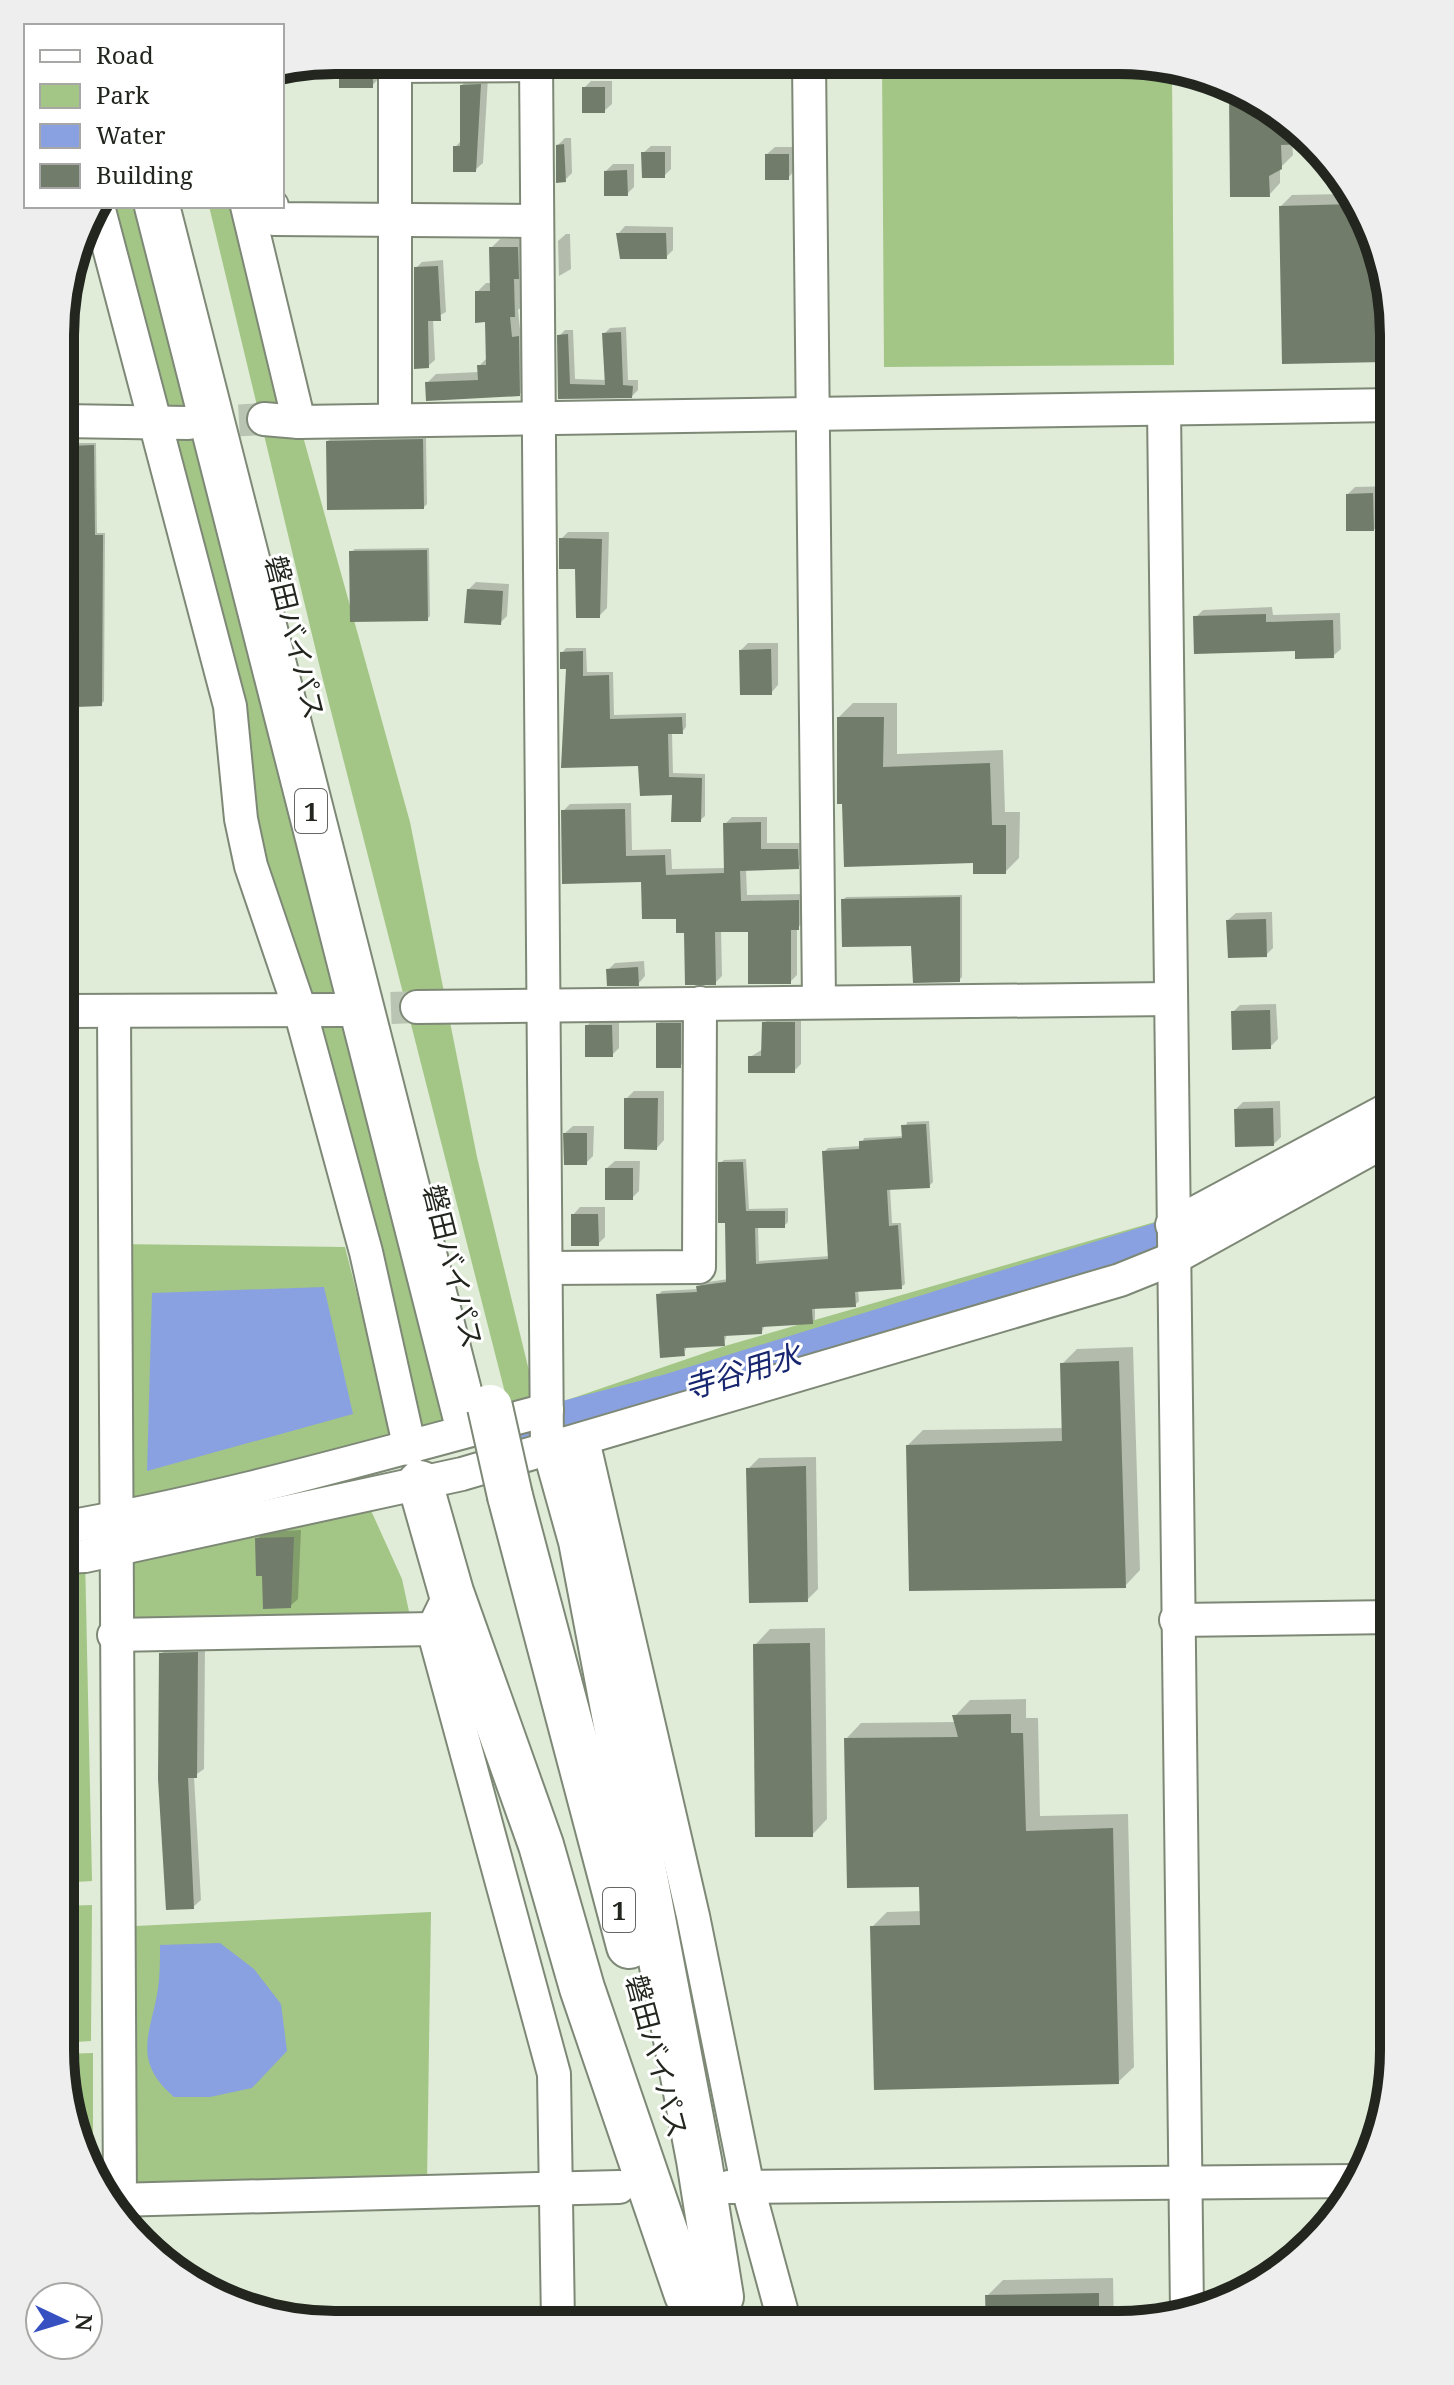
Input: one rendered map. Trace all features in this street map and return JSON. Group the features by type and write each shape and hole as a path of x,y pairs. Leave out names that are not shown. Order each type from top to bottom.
{"highway":[{"name":"磐田バイパス","path":"158,208 477,1411"},
{"name":"磐田バイパス","path":"188,208 497,1498 708,2310"},
{"path":"554,1433 581,1541 699,2160 708,2310"},
{"path":"415,1466 442,1610 541,1845 582,1988 708,2310"}],"street":[{"path":"809,74 819,1001"},
{"path":"395,75 395,420"},
{"path":"536,75 547,1268 554,1433 693,1916 739,2188 781,2311"},
{"path":"247,208 299,422"},
{"path":"272,208 274,219 536,221"},
{"path":"102,220 230,706 241,819 251,866 300,1010 366,1252 415,1466"},
{"path":"264,419 299,422 1380,405"},
{"path":"1164,409 1176,1620 1187,2302"},
{"path":"74,421 188,423"},
{"path":"417,1007 1171,999"},
{"path":"547,1268 699,1267 700,1003"},
{"path":"74,1011 343,1010"},
{"path":"114,1011 118,2194"},
{"path":"74,1529 117,1533 554,1433 1120,1280 1172,1239 1380,1115"},
{"path":"1172,1239 1380,1143"},
{"path":"74,1556 85,1556 117,1533"},
{"path":"115,1628 442,1610 554,2074 558,2311"},
{"path":"1176,1620 1379,1617"},
{"path":"739,2188 1344,2181"},
{"path":"123,2202 619,2187"}],"green space":[{"path":"882,74 1119,74 1172,80 1174,365 884,367"},
{"path":"113,208 142,208 449,1438 410,1449 251,866"},
{"path":"209,208 247,208 299,422 410,822 477,1157 539,1412 512,1420 321,672"},
{"path":"1172,1217 1172,1259 583,1440 567,1400 725,1346"},
{"path":"115,1244 345,1247 397,1452 117,1508"},
{"path":"364,1495 402,1579 413,1630 114,1635 117,1563"},
{"path":"74,1556 85,1556 92,1881 74,1882"},
{"path":"92,1905 91,2041 74,2042 74,1906"},
{"path":"431,1912 427,2182 134,2187 135,1926"},
{"path":"93,2053 93,2147 79,2101 74,2054"}],"water":[{"path":"324,1287 353,1414 147,1471 152,1293"},
{"path":"220,1943 254,1969 281,2004 287,2051 252,2088 210,2097 174,2097 152,2071 148,2058 147,2046 159,1983 160,1945"}],"building":[{"path":"339,75 373,75 373,88 339,88"},
{"path":"481,84 476,172 453,172 453,146 460,146 460,85"},
{"path":"582,87 605,87 605,113 582,113"},
{"path":"1229,99 1278,128 1296,144 1281,145 1282,169 1269,176 1270,197 1230,197"},
{"path":"564,144 566,182 556,183 556,145"},
{"path":"641,152 665,152 665,178 642,178"},
{"path":"765,154 789,154 789,180 765,180"},
{"path":"627,170 628,196 604,196 604,171"},
{"path":"1345,205 1360,235 1375,284 1380,362 1282,364 1279,206"},
{"path":"616,233 666,233 667,259 620,259"},
{"path":"489,247 518,247 519,279 514,279 515,317 510,317 512,337 519,336 520,396 426,401 425,382 478,380 477,365 486,365 485,322 475,323 475,291 490,291"},
{"path":"438,266 441,321 428,321 429,368 414,369 414,267"},
{"path":"621,332 623,385 633,386 632,398 558,399 557,335 568,334 570,384 605,385 602,333"},
{"path":"423,439 424,509 327,510 326,441"},
{"path":"94,445 95,535 103,535 102,706 76,707 78,516 74,516 74,446"},
{"path":"1373,493 1374,531 1346,531 1346,494"},
{"path":"559,538 602,539 600,618 576,618 575,569 559,569"},
{"path":"427,550 428,621 350,622 349,551"},
{"path":"467,589 503,591 501,625 464,623"},
{"path":"1266,614 1266,622 1333,620 1334,658 1295,659 1295,651 1194,654 1193,616"},
{"path":"771,649 772,695 740,695 739,650"},
{"path":"583,651 583,676 609,675 610,719 682,717 683,734 668,734 669,777 702,778 701,822 671,822 672,795 640,796 638,766 561,768 566,669 560,669 560,652"},
{"path":"837,717 884,717 883,767 990,763 992,825 1006,825 1006,874 973,874 973,863 844,867 842,804 837,804"},
{"path":"625,809 626,856 665,855 666,875 724,873 723,823 761,822 761,849 798,849 799,869 740,871 741,901 799,900 799,930 791,930 791,984 748,984 748,932 715,932 716,985 685,985 684,933 676,933 676,919 642,919 641,882 562,884 561,810"},
{"path":"960,897 960,982 913,983 911,946 842,947 841,899"},
{"path":"1266,919 1267,957 1228,958 1226,920"},
{"path":"638,967 639,986 607,986 606,969"},
{"path":"1270,1010 1271,1049 1232,1050 1231,1011"},
{"path":"762,1022 795,1022 795,1073 748,1073 748,1056 761,1056"},
{"path":"656,1023 681,1023 681,1068 656,1068"},
{"path":"585,1025 612,1025 613,1057 585,1057"},
{"path":"624,1098 658,1098 657,1150 624,1149"},
{"path":"1273,1108 1274,1146 1235,1147 1234,1109"},
{"path":"926,1124 930,1188 887,1190 889,1226 898,1225 902,1289 855,1292 856,1307 812,1309 813,1324 762,1327 762,1334 724,1336 725,1346 684,1348 685,1356 660,1358 656,1294 697,1292 696,1286 726,1282 725,1223 718,1223 718,1162 743,1162 746,1211 785,1211 785,1228 755,1228 756,1264 828,1259 822,1151 859,1149 859,1141 902,1138 901,1125"},
{"path":"563,1133 587,1133 587,1165 564,1165"},
{"path":"605,1168 633,1168 633,1200 605,1200"},
{"path":"571,1214 598,1214 599,1246 571,1246"},
{"path":"1119,1361 1126,1588 909,1591 906,1445 1062,1441 1060,1363"},
{"path":"806,1466 808,1602 749,1603 746,1468"},
{"path":"294,1537 291,1608 263,1609 262,1576 256,1576 255,1538"},
{"path":"810,1643 813,1837 755,1837 753,1644"},
{"path":"198,1652 197,1778 188,1778 194,1909 166,1910 158,1779 159,1653"},
{"path":"1011,1714 1011,1733 1023,1733 1026,1831 1113,1828 1119,2084 874,2090 870,1926 920,1925 919,1887 847,1888 844,1738 958,1737 952,1715"},
{"path":"1099,2293 1099,2311 986,2311 985,2295"}],"waterway":[{"name":"寺谷用水","path":"515,1433 669,1393 1158,1242 1204,1221"}],"tunnel":[{"path":"191,423 264,419"},
{"path":"343,1010 417,1007"}]}
